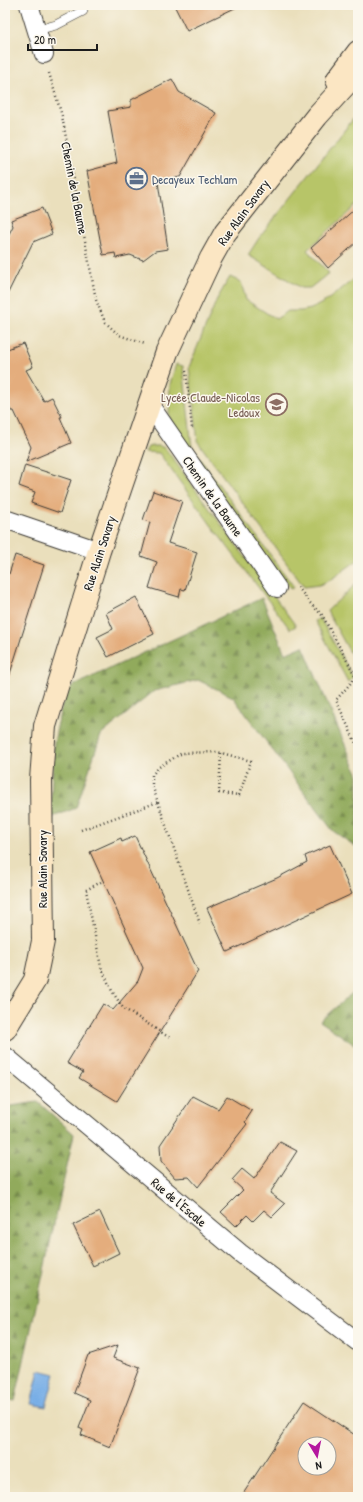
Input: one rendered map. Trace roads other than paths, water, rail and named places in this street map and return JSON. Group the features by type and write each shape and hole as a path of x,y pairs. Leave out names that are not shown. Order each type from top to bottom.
{"street":[{"path":"29,5 44,54"},
{"name":"Rue Alain Savary","path":"317,116 331,87 358,52"},
{"name":"Rue Alain Savary","path":"5,1029 35,980 43,940 41,780 45,726 99,551 167,352 208,265 225,233 317,116 358,71"},
{"name":"Chemin de la Baume","path":"149,404 277,588"},
{"path":"5,519 99,551"},
{"name":"Rue de l'Escale","path":"5,1056 240,1253 358,1342"}],"lane":[{"path":"37,30 56,25 83,10"}],"water":[{"path":"39,1370 55,1374 46,1407 31,1404"}],"place":[{"name":"Decayeux Techlam","path":"136,179"},
{"name":"Lycée Claude-Nicolas Ledoux","path":"276,404"}]}
